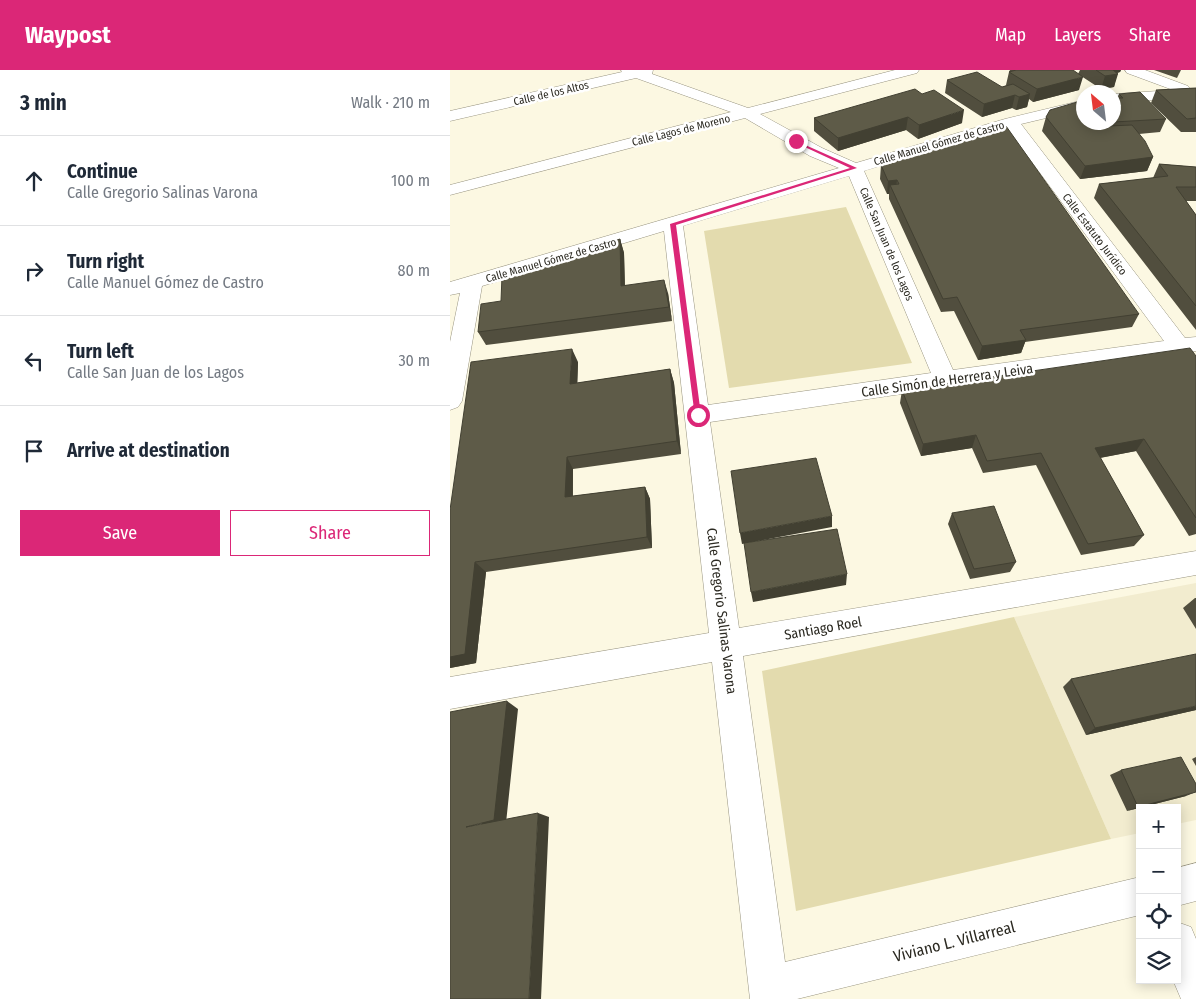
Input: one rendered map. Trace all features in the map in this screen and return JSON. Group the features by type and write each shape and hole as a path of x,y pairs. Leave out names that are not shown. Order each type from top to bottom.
{"street":[{"name":"Calle Lagos de Moreno","path":"450,190 912,70"},
{"path":"1132,70 1195,92"},
{"path":"640,71 747,113 816,152 854,168"},
{"name":"Calle de los Altos","path":"450,116 640,71"},
{"path":"1121,98 1195,92"},
{"name":"Calle Manuel Gómez de Castro","path":"450,289 1011,122 1076,106"},
{"name":"Calle Estatuto Jurídico","path":"1011,122 1187,345"},
{"name":"Calle San Juan de los Lagos","path":"854,168 946,380"},
{"name":"Calle Gregorio Salinas Varona","path":"673,224 769,992"},
{"path":"450,401 472,283"},
{"name":"Calle Simón de Herrera y Leiva","path":"698,415 1187,345"},
{"name":"Santiago Roel","path":"450,693 1196,563"},
{"path":"1181,886 1196,882"},
{"name":"Viviano L. Villarreal","path":"769,992 1136,897"},
{"path":"1181,950 1196,986"}],"shaded area":[{"path":"846,207 912,363 729,388 704,231"},
{"path":"1196,583 1196,820 1181,823 1181,804 1136,804 1136,834 1111,839 1014,617"},
{"path":"1014,617 1111,839 796,911 762,671"}],"building":[{"path":"1016,70 1073,70 1083,77 1037,89 1009,72"},
{"path":"1096,70 1113,70 1118,74 1105,76"},
{"path":"977,72 1002,87 1013,84 1030,94 1019,97 1015,95 984,104 947,80"},
{"path":"1196,88 1196,118 1187,119 1156,90"},
{"path":"915,89 922,94 934,90 964,110 919,125 908,117 838,138 814,118"},
{"path":"1140,92 1166,119 1121,122 1121,98 1123,98 1121,94"},
{"path":"1076,102 1076,130 1121,130 1121,125 1132,125 1145,141 1153,157 1085,166 1046,117 1050,110"},
{"path":"998,126 1006,126 1139,314 1020,330 1026,340 982,346 957,297 943,299 890,185 899,184 897,180 888,181 881,165 886,159"},
{"path":"1159,164 1196,167 1196,187 1176,187 1196,215 1196,306 1099,184 1168,176"},
{"path":"620,239 621,286 664,280 669,307 478,332 481,304 501,301 502,276"},
{"path":"1190,348 1196,356 1196,518 1144,439 1095,448 1144,535 1088,544 1041,453 987,461 976,435 923,444 902,390"},
{"path":"572,349 570,384 670,369 677,441 567,457 565,497 645,487 647,537 475,562 465,654 450,657 450,510 471,362"},
{"path":"816,458 832,516 740,533 731,471"},
{"path":"994,506 1016,562 974,569 952,513"},
{"path":"837,529 847,574 751,592 744,543"},
{"path":"1196,654 1196,706 1095,728 1071,679"},
{"path":"507,701 494,820 466,827 538,813 529,999 450,999 450,712"},
{"path":"1181,757 1196,784 1196,792 1150,804 1137,804 1121,770"}],"route":[{"path":"698,415 673,224 854,168 816,152 796,141"}]}
